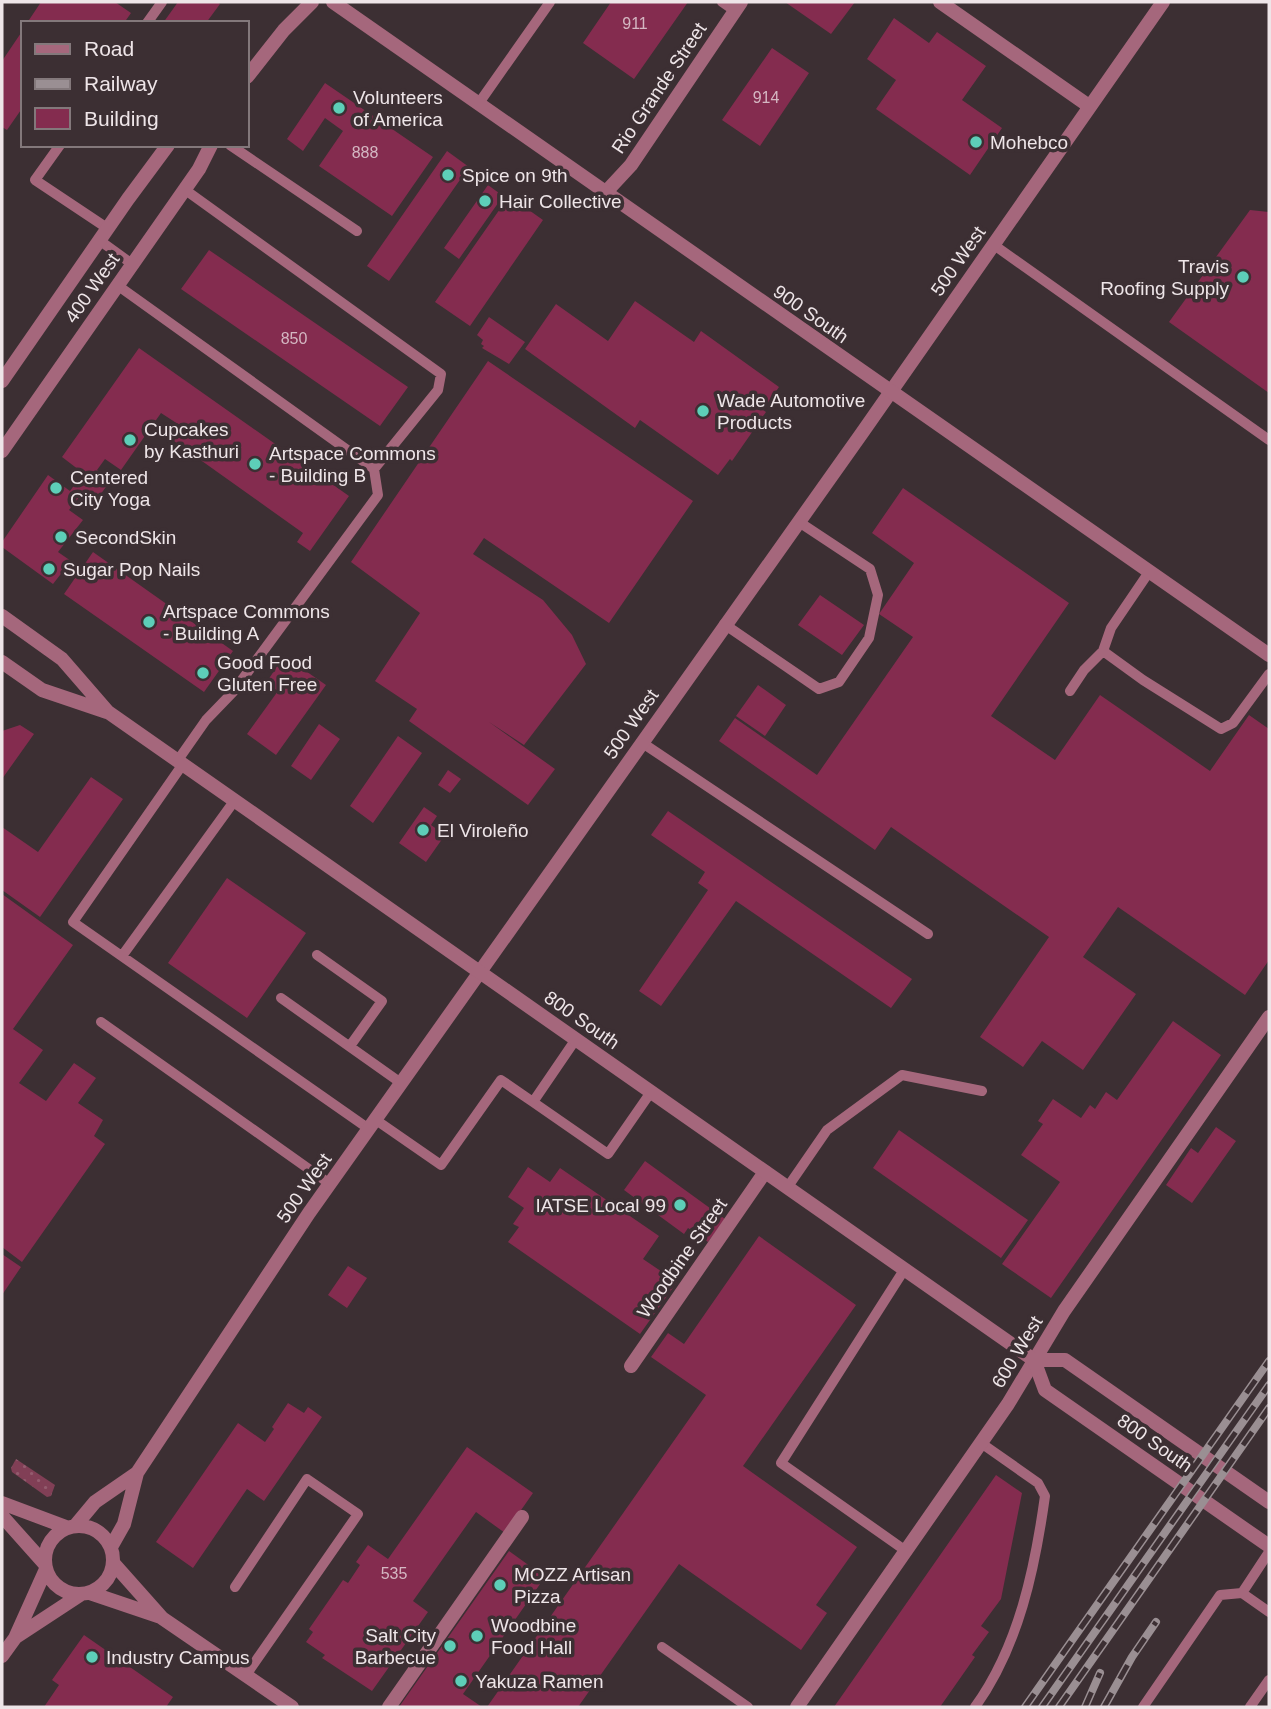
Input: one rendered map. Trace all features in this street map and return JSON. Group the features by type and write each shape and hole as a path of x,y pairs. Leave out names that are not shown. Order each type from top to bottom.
{"street":[{"path":"248,76 284,30 312,2"},
{"name":"900 South","path":"333,2 1269,655"},
{"path":"940,2 1089,106"},
{"name":"500 West","path":"111,1548 124,1524 137,1473 330,1184 1163,2"},
{"name":"Rio Grande Street","path":"605,193 631,165 738,6"},
{"name":"400 West","path":"2,381 167,147"},
{"name":"400 West","path":"2,451 184,189 210,147"},
{"name":"800 South","path":"2,617 62,659 108,712 904,1270 1034,1360 1065,1360 1269,1502"},
{"name":"800 South","path":"2,662 42,690 108,712"},
{"name":"600 West","path":"797,1707 1008,1404 1064,1311 1269,1017"},
{"name":"Woodbine Street","path":"631,1366 765,1172"},
{"name":"800 South","path":"1034,1360 1045,1390 1269,1546"},
{"name":"500 West","path":"70,1527 95,1502 137,1473"},
{"path":"2,1503 70,1527 86,1526 97,1531 106,1538 114,1564 162,1618 292,1707"},
{"path":"2,1516 45,1566 59,1588 68,1593 85,1594 162,1618"},
{"path":"389,1707 522,1517"},
{"path":"2,1656 15,1638 45,1566 48,1546 54,1536 70,1527"},
{"path":"15,1638 108,1580 114,1564"}],"lane":[{"path":"148,21 162,2"},
{"path":"479,103 550,2"},
{"path":"722,2 738,6"},
{"path":"59,147 35,180 103,234 132,264"},
{"path":"233,147 357,231"},
{"path":"184,189 441,374 438,390 374,469"},
{"path":"993,245 1269,440"},
{"path":"117,285 374,469 378,495 233,692 206,720 73,922 373,1124 441,1165 501,1080 608,1154 651,1092"},
{"path":"724,624 819,689 839,682 869,638 878,595 870,569 799,522"},
{"path":"1070,691 1084,670 1103,651 1111,628 1149,572"},
{"path":"1103,651 1143,680 1221,729 1233,723 1269,674"},
{"path":"641,742 928,934"},
{"path":"122,956 235,800"},
{"path":"317,955 382,1000 350,1046"},
{"path":"281,998 401,1083"},
{"path":"101,1022 330,1184"},
{"path":"533,1102 576,1039"},
{"path":"787,1188 827,1130 902,1075 982,1091"},
{"path":"904,1270 781,1463 906,1551"},
{"path":"975,1707 984,1695 1008,1646 1029,1587 1045,1496 1038,1483 981,1443"},
{"path":"235,1587 307,1479 358,1514 246,1675"},
{"path":"1242,1593 1269,1552"},
{"path":"1143,1707 1220,1595 1242,1593 1269,1612"},
{"path":"662,1647 748,1707"},
{"path":"1250,1707 1269,1680"}],"shaded area":[{"path":"16,1459 55,1485 51,1496 47,1497 12,1472 11,1468"}],"building":[{"path":"41,2 115,2 131,13 125,21 28,21"},
{"path":"178,2 220,4 207,21 164,21"},
{"path":"611,2 688,2 634,79 583,43"},
{"path":"785,2 855,2 831,34"},
{"path":"894,18 929,43 937,32 986,66 962,100 1002,128 970,175 876,109 896,80 867,59"},
{"path":"21,33 21,110 7,130 2,127 2,61"},
{"path":"772,48 809,73 760,146 722,120"},
{"path":"325,83 433,157 392,216 319,166 343,131 325,118 303,151 287,139"},
{"path":"447,151 469,167 389,281 367,266"},
{"path":"488,185 503,196 459,259 444,248"},
{"path":"509,196 543,220 470,326 435,302"},
{"path":"1250,210 1269,212 1269,393 1169,322"},
{"path":"209,250 408,387 380,426 181,289"},
{"path":"635,301 694,342 701,331 779,387 763,410 766,412 732,461 730,459 718,475 640,420 635,428 525,349 556,304 608,341"},
{"path":"489,317 525,342 509,364 482,348 483,340 477,335"},
{"name":"Artspace Commons - Building B","path":"139,348 349,496 310,551 297,542 303,533 171,439 181,426 161,413 121,470 105,459 97,470 111,480 92,506 80,496 69,510 83,520 58,552 71,561 53,584 2,547 2,542 48,475 70,491 83,473 62,457"},
{"path":"488,361 693,501 609,623 484,538 473,554 543,600 572,635 586,664 524,745 489,722 555,769 528,805 409,721 417,709 375,681 420,613 351,562"},
{"path":"903,488 1069,603 991,716 1055,760 1100,695 1210,771 1249,715 1269,729 1269,960 1245,995 1118,907 1083,957 1136,994 1083,1070 1042,1041 1023,1067 980,1037 1049,937 891,827 875,850 719,741 735,718 817,775 913,637 879,614 914,563 872,533"},
{"name":"Artspace Commons - Building A","path":"93,552 233,651 204,692 64,594"},
{"path":"820,595 864,625 842,655 798,625"},
{"path":"284,656 326,685 276,755 247,734 278,691 266,683"},
{"path":"758,685 786,705 765,736 736,716"},
{"path":"319,724 340,739 311,780 291,766"},
{"path":"20,725 34,734 2,779 2,731"},
{"path":"398,736 422,753 373,823 350,806"},
{"path":"448,770 461,779 450,793 438,785"},
{"path":"91,777 123,799 40,917 2,890 2,827 38,852"},
{"name":"El Viroleño","path":"424,807 437,816 431,825 445,835 426,862 399,843"},
{"path":"668,811 912,979 891,1008 736,901 661,1006 639,991 708,890 698,883 705,872 651,835"},
{"path":"227,878 306,933 247,1018 168,963"},
{"path":"2,894 73,945 13,1029 43,1050 19,1083 46,1101 74,1063 96,1078 78,1103 103,1120 94,1136 105,1144 22,1262 2,1247"},
{"path":"1173,1021 1221,1055 1051,1298 1002,1264 1060,1182 1021,1155 1043,1124 1038,1121 1053,1099 1081,1118 1090,1105 1095,1109 1106,1092 1117,1100"},
{"path":"1216,1127 1236,1141 1192,1203 1166,1185 1191,1148 1198,1153"},
{"path":"899,1130 1028,1220 1001,1258 873,1168"},
{"path":"645,1161 725,1219 708,1242 688,1228 684,1234 624,1190"},
{"path":"528,1167 550,1182 560,1168 659,1236 643,1259 677,1282 640,1334 508,1242 519,1227 513,1224 524,1208 508,1197"},
{"path":"759,1236 856,1305 743,1466 857,1547 816,1605 827,1613 801,1650 679,1564 578,1707 487,1707 706,1395 651,1357 668,1333 684,1344"},
{"path":"2,1254 21,1267 2,1295"},
{"path":"348,1266 367,1278 347,1308 328,1295"},
{"path":"288,1403 304,1413 308,1407 322,1417 264,1501 247,1489 193,1568 156,1542 238,1423 265,1442"},
{"path":"467,1447 533,1493 505,1533 476,1512 413,1601 428,1612 372,1691 322,1658 325,1655 306,1642 313,1632 309,1629 343,1580 348,1583 360,1565 356,1562 368,1545 388,1559"},
{"path":"996,1475 1022,1493 1001,1599 981,1626 989,1632 972,1655 975,1657 940,1707 834,1707"},
{"name":"Woodbine Food Hall","path":"509,1551 545,1577 463,1694 482,1707 399,1707"},
{"name":"Industry Campus","path":"84,1635 173,1697 166,1707 44,1707 59,1685 52,1680"}],"railway":[{"path":"1025,1707 1269,1361"},
{"path":"1042,1707 1269,1385"},
{"path":"1059,1707 1269,1408"},
{"path":"1104,1707 1132,1657 1156,1622"},
{"path":"1085,1707 1100,1673"}],"place":[{"name":"Volunteers of America","path":"339,108"},
{"name":"Mohebco","path":"976,142"},
{"name":"Spice on 9th","path":"448,175"},
{"name":"Hair Collective","path":"485,201"},
{"name":"Travis Roofing Supply","path":"1243,277"},
{"name":"Wade Automotive Products","path":"703,411"},
{"name":"Cupcakes by Kasthuri","path":"130,440"},
{"name":"Artspace Commons - Building B","path":"255,464"},
{"name":"Centered City Yoga","path":"56,488"},
{"name":"SecondSkin","path":"61,537"},
{"name":"Sugar Pop Nails","path":"49,569"},
{"name":"Artspace Commons - Building A","path":"149,622"},
{"name":"Good Food Gluten Free","path":"203,673"},
{"name":"El Viroleño","path":"423,830"},
{"name":"IATSE Local 99","path":"680,1205"},
{"name":"MOZZ Artisan Pizza","path":"500,1585"},
{"name":"Woodbine Food Hall","path":"477,1636"},
{"name":"Salt City Barbecue","path":"450,1646"},
{"name":"Industry Campus","path":"92,1657"},
{"name":"Yakuza Ramen","path":"461,1681"}]}
